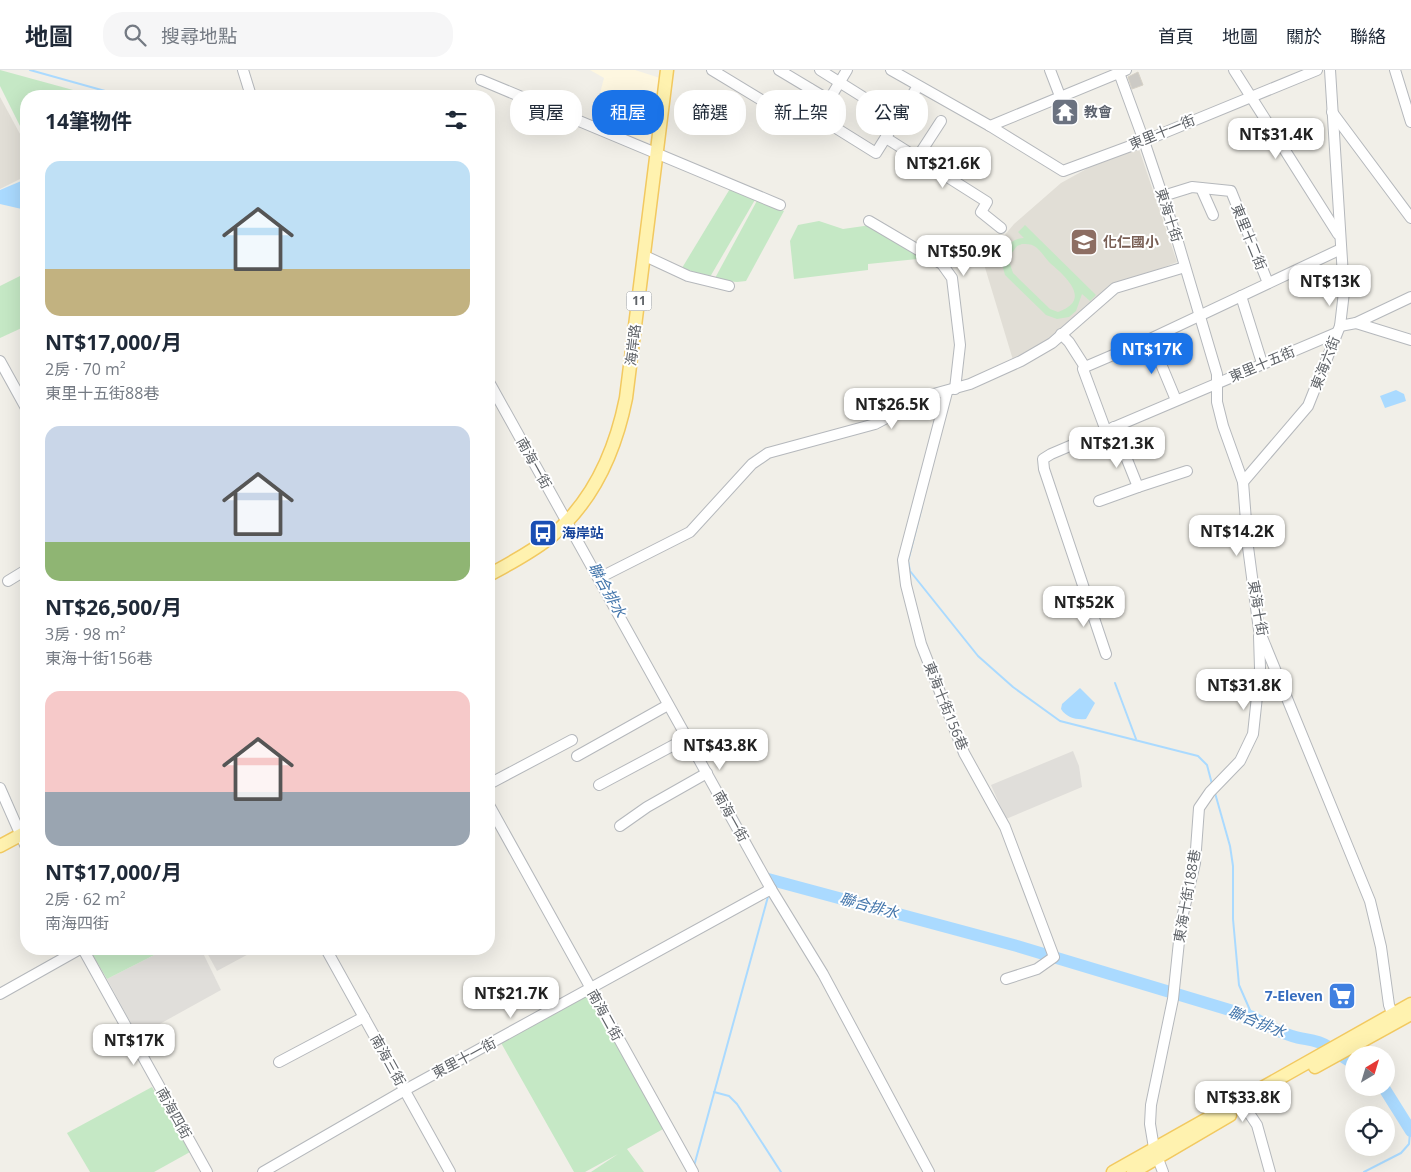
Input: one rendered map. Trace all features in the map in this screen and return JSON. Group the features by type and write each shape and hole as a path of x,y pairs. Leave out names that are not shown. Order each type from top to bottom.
{"main road":[{"name":"海岸路","path":"495,571 547,540 568,519 590,493 614,447 621,424 645,256 667,70"},
{"path":"0,846 20,839"},
{"path":"1113,1172 1156,1153 1245,1107 1360,1042 1411,1004"},
{"path":"1133,1172 1156,1153 1393,1018 1411,1014"}],"street":[{"path":"243,70 249,90"},
{"path":"712,70 756,97"},
{"path":"779,70 829,100 847,70"},
{"path":"820,70 856,92"},
{"path":"891,70 990,126 1121,71"},
{"path":"1050,70 1060,96"},
{"path":"1234,70 1253,96 1339,234"},
{"name":"東里十一街","path":"990,126 1063,171 1317,70"},
{"name":"東海六街","path":"1243,482 1308,406 1338,329 1344,292 1331,111 1330,70"},
{"path":"1395,70 1411,122"},
{"name":"東海十街","path":"1121,71 1163,196 1200,316 1218,383 1217,402 1223,426 1243,482 1248,544 1259,630 1370,901 1381,947 1393,1018"},
{"path":"481,80 780,205"},
{"path":"916,90 918,86"},
{"path":"1331,111 1411,218"},
{"path":"917,158 941,120"},
{"path":"846,134 876,153 888,135"},
{"path":"886,138 987,202 981,212 1001,228"},
{"name":"東里十二街","path":"1163,196 1192,187 1231,191 1268,282"},
{"name":"東里十二街","path":"1201,188 1213,215"},
{"path":"869,221 942,264 949,271 952,278 960,345 951,390"},
{"path":"1085,367 1148,340 1341,249"},
{"path":"645,256 688,276 729,286"},
{"path":"599,578 690,532 752,464 768,453 875,424 911,404 951,390 1021,361 1052,343 1115,288 1185,267"},
{"path":"1241,296 1262,363"},
{"name":"東里十五街","path":"1106,654 1043,460 1051,454 1218,383 1338,329 1356,323 1411,297"},
{"path":"1356,323 1411,340"},
{"path":"1061,334 1069,342 1085,367 1083,370 1138,487"},
{"path":"1148,340 1161,364 1176,400"},
{"path":"0,361 20,397"},
{"name":"東海十街156巷","path":"951,390 903,560 906,585 921,644 964,753 1004,827 1054,957 1037,969 1006,979"},
{"name":"南海一街","path":"495,392 568,519 668,705 772,889 823,974 929,1172"},
{"path":"1099,501 1187,471"},
{"path":"8,581 20,574"},
{"name":"東海十街188巷","path":"1163,1172 1156,1153 1150,1124 1151,1106 1174,993 1181,922 1195,863 1199,808 1212,790 1240,762 1253,734 1260,668 1259,630"},
{"path":"577,756 668,705"},
{"path":"599,785 687,738"},
{"path":"495,781 572,740"},
{"path":"620,826 647,807 707,773"},
{"path":"0,788 20,830"},
{"name":"南海二街","path":"495,816 590,990 693,1172"},
{"name":"東里十一街","path":"263,1172 405,1090 772,889"},
{"path":"0,994 71,955"},
{"name":"南海四街","path":"85,955 207,1172"},
{"name":"南海三街","path":"329,955 450,1172"},
{"path":"279,1062 364,1017"},
{"path":"1245,1107 1257,1126 1270,1172"}],"shaded area":[{"path":"590,70 635,70 660,78 658,90 601,90 604,78"},
{"path":"0,97 20,134 20,179 0,189"},
{"path":"630,135 650,135 649,143"},
{"name":"化仁國小","path":"1138,146 1177,262 1104,291 1047,340 1013,360 983,261 1014,224 1061,183 1099,162"},
{"path":"1073,751 1079,766 1082,787 1006,819 991,785"},
{"path":"154,955 204,955 221,990 138,1036 107,979"},
{"path":"208,955 247,955 217,971"}],"green space":[{"path":"0,70 73,90 20,90 20,126 0,86"},
{"path":"731,187 756,198 710,277 682,268"},
{"path":"759,197 784,211 746,281 714,280"},
{"path":"819,221 843,229 871,225 927,258 868,264 868,270 794,279 790,241 798,225"},
{"path":"1025,225 1096,295 1090,301 1082,294 1076,311 1069,317 1057,319 1046,315 1005,275 1000,257 1009,244 1024,238 1018,232","holes":["1022,244 1036,247 1068,281 1075,295 1074,301 1068,307 1058,312 1050,309 1013,273 1008,258 1017,246"]},
{"path":"20,276 20,329 0,338 0,286"},
{"path":"93,955 154,955 107,979"},
{"path":"585,990 665,1128 627,1149 644,1172 591,1172 618,1154 585,1172 574,1172 500,1041"},
{"path":"152,1087 190,1152 154,1172 90,1172 67,1133"}],"water":[{"path":"20,182 20,209 0,204 0,190"},
{"path":"1396,390 1404,394 1406,401 1385,408 1380,396"},
{"path":"1080,688 1095,703 1086,719 1072,718 1061,709 1062,704"}],"building":[{"path":"1138,72 1143,85 1132,89 1128,77"},
{"name":"7-Eleven","path":"1345,989 1350,999 1338,1004 1334,994"}],"waterway":[{"path":"30,70 102,90"},
{"path":"922,506 908,561 910,571 978,656 1013,687 1060,721 1198,756 1207,765 1212,784"},
{"path":"1115,683 1136,739"},
{"path":"1215,793 1230,846 1233,866 1233,919 1239,985 1253,1017"},
{"name":"聯合排水","path":"768,879 1017,946 1253,1017 1282,1032 1327,1046"},
{"path":"694,1166 769,893"},
{"name":"聯合排水","path":"1334,1051 1345,1058"},
{"path":"714,1092 729,1096 737,1104 781,1172"},
{"name":"聯合排水","path":"1389,1096 1411,1131"},
{"path":"1364,1172 1401,1153 1409,1144 1410,1132"}],"place":[{"name":"教會","path":"1065,112"},
{"name":"化仁國小","path":"1084,242"},
{"name":"海岸站","path":"543,533"},
{"name":"7-Eleven","path":"1342,996"}]}
